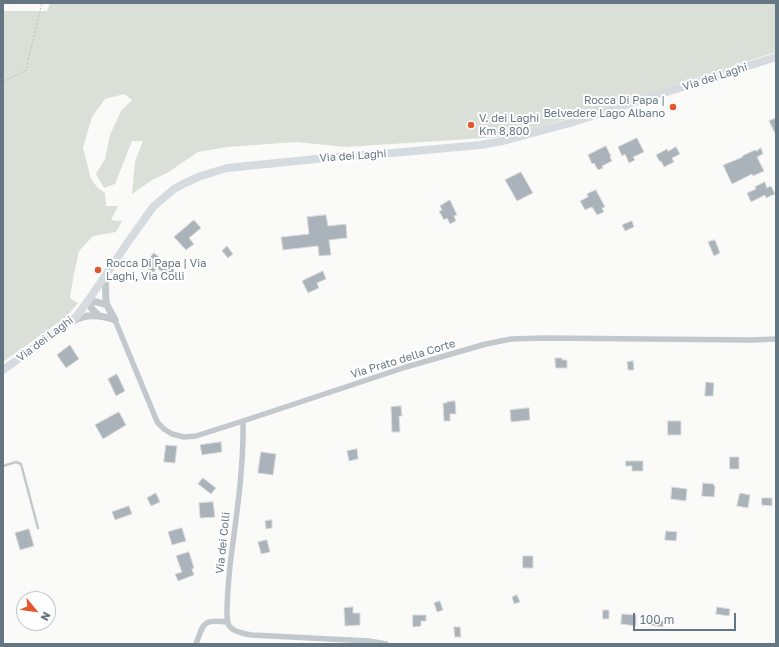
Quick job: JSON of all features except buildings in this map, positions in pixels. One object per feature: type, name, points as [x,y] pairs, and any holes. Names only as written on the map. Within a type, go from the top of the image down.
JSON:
[{"type":"main road","name":"Via dei Laghi","points":[[3,370],[76,317],[156,204],[178,187],[206,174],[227,168],[301,160],[480,145],[497,142],[564,125],[776,58]]},
{"type":"street","points":[[105,276],[105,295],[107,305],[116,320]]},
{"type":"street","points":[[88,301],[107,305]]},
{"type":"street","points":[[88,301],[92,309],[98,315]]},
{"type":"street","points":[[67,324],[83,317],[98,315],[116,320]]},
{"type":"street","name":"Via Prato della Corte","points":[[116,320],[158,423],[169,433],[184,437],[191,437],[243,421],[406,367],[486,344],[503,341],[544,338],[776,339]]},
{"type":"street","name":"Via dei Colli","points":[[228,622],[229,581],[244,445],[243,421]]},
{"type":"street","points":[[196,644],[201,630],[207,622],[214,620],[228,622],[230,627],[238,632],[252,635],[369,641],[386,644]]},
{"type":"lane","points":[[3,466],[16,462],[21,464],[38,528]]},
{"type":"path","points":[[3,82],[26,70],[42,3]]},
{"type":"shaded area","points":[[50,3],[776,3],[776,52],[618,104],[501,137],[345,147],[297,142],[227,147],[198,152],[132,194],[135,161],[143,141],[132,141],[115,184],[104,188],[96,174],[105,159],[110,135],[121,111],[132,100],[124,94],[105,99],[92,117],[83,148],[91,179],[97,187],[105,193],[106,206],[118,206],[111,220],[122,221],[116,232],[93,236],[79,251],[70,298],[78,303],[66,317],[3,362],[3,11],[47,11]]},
{"type":"place","name":"Rocca Di Papa | Belvedere Lago Albano","points":[[673,107]]},
{"type":"place","name":"V. dei Laghi Km 8,800","points":[[471,125]]},
{"type":"place","name":"Rocca Di Papa | Via Laghi, Via Colli","points":[[98,270]]}]
